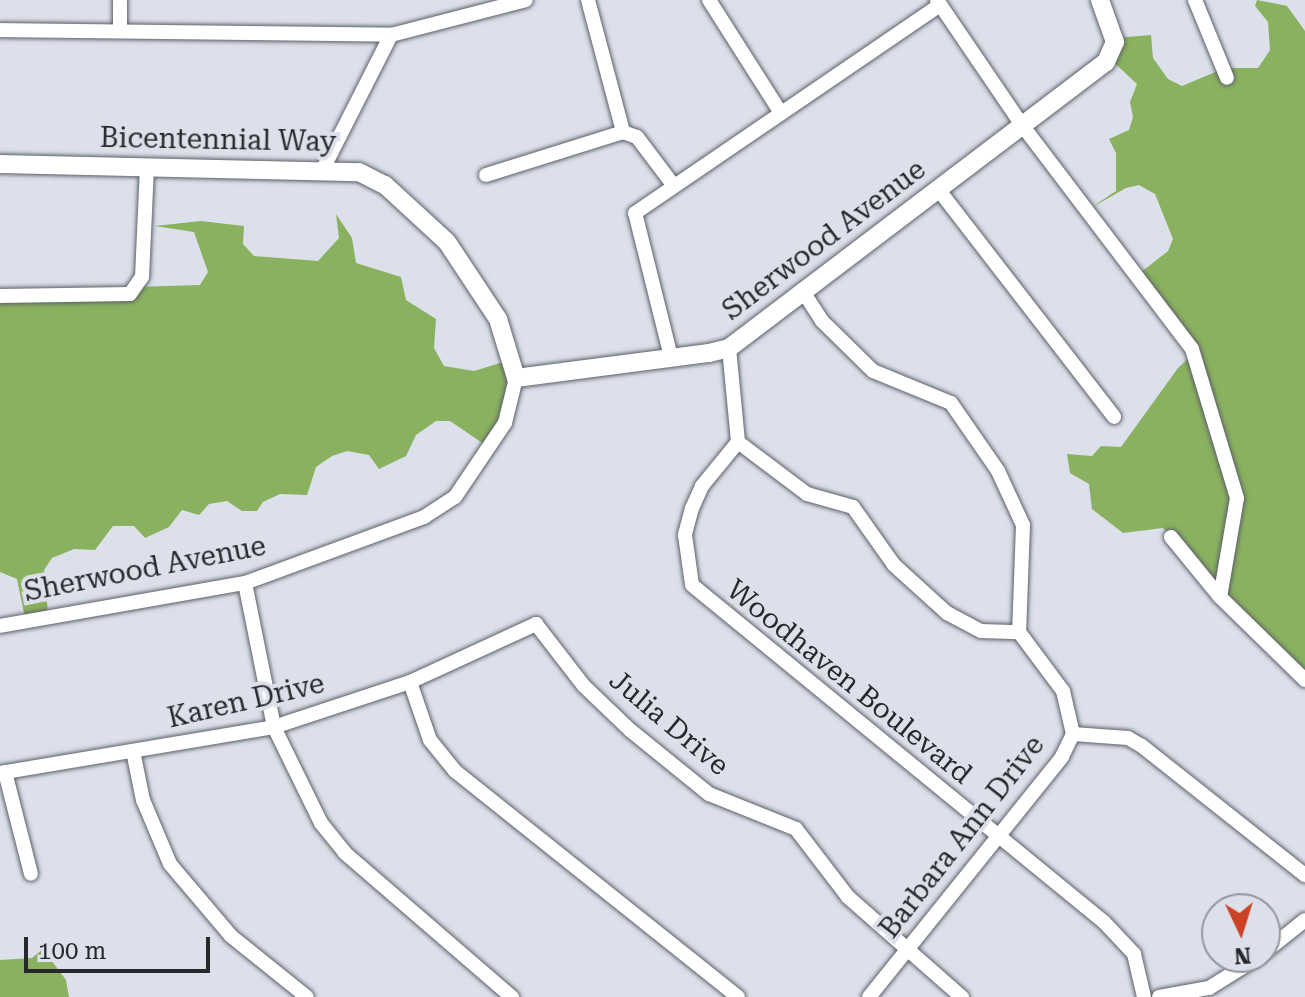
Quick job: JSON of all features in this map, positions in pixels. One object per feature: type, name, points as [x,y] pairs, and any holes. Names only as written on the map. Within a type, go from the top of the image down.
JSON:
[{"type":"street","points":[[120,0],[120,31]]},
{"type":"street","points":[[0,30],[391,35],[526,0]]},
{"type":"street","points":[[588,0],[623,132]]},
{"type":"street","points":[[709,0],[781,113]]},
{"type":"street","name":"Sherwood Avenue","points":[[0,626],[245,583],[442,508],[455,497],[505,423],[516,378],[729,348],[1022,125],[1113,51],[1111,27],[1100,0]]},
{"type":"street","points":[[1195,0],[1227,78]]},
{"type":"street","points":[[671,357],[634,221],[639,208],[939,2],[1022,125],[1155,295],[1202,371],[1237,498],[1220,597]]},
{"type":"street","points":[[323,169],[391,35]]},
{"type":"street","points":[[486,175],[623,132],[637,137],[674,186]]},
{"type":"street","name":"Bicentennial Way","points":[[0,164],[359,172],[385,185],[447,242],[498,319],[516,378]]},
{"type":"street","points":[[0,296],[130,294],[142,277],[147,166]]},
{"type":"street","points":[[938,189],[1114,417]]},
{"type":"street","points":[[729,348],[738,442],[807,494],[853,507],[894,565],[947,613],[981,631],[1019,632],[1023,525],[998,471],[951,403],[873,371],[822,321],[802,290]]},
{"type":"street","name":"Woodhaven Boulevard","points":[[738,442],[702,486],[692,508],[685,535],[692,585],[1125,941],[1141,973],[1144,997]]},
{"type":"street","points":[[1171,537],[1220,597],[1305,680]]},
{"type":"street","points":[[245,583],[274,727],[321,823],[345,853],[512,997]]},
{"type":"street","name":"Karen Drive","points":[[2,772],[274,727],[410,682],[536,624]]},
{"type":"street","name":"Julia Drive","points":[[536,624],[584,686],[630,730],[709,794],[796,829],[837,885],[962,997]]},
{"type":"street","name":"Barbara Ann Drive","points":[[869,997],[1062,757],[1073,734],[1063,691],[1019,632]]},
{"type":"street","points":[[410,682],[430,740],[455,771],[738,997]]},
{"type":"street","points":[[1073,734],[1119,736],[1142,746],[1305,875]]},
{"type":"street","points":[[133,751],[143,800],[170,864],[231,936],[307,997]]},
{"type":"street","points":[[2,772],[31,874]]},
{"type":"street","points":[[1281,939],[1305,920]]},
{"type":"street","points":[[1159,997],[1209,988],[1233,973]]},
{"type":"green space","points":[[1257,0],[1287,6],[1305,31],[1305,682],[1163,528],[1123,533],[1092,509],[1089,484],[1070,473],[1067,454],[1092,456],[1101,446],[1121,447],[1178,368],[1195,352],[1140,273],[1168,251],[1173,239],[1155,194],[1139,185],[1126,188],[1089,209],[1116,191],[1116,153],[1109,139],[1129,130],[1133,117],[1130,102],[1137,84],[1107,56],[1115,38],[1151,35],[1153,58],[1168,79],[1182,86],[1225,68],[1258,68],[1270,50],[1268,22],[1255,6]]},
{"type":"green space","points":[[336,214],[352,238],[356,263],[401,277],[406,300],[436,319],[434,348],[444,366],[474,371],[510,360],[513,376],[499,425],[484,444],[450,421],[436,421],[416,435],[406,456],[379,469],[369,455],[347,451],[332,456],[316,467],[307,495],[280,494],[263,502],[257,511],[242,511],[227,501],[209,504],[199,515],[182,510],[169,527],[145,538],[134,526],[113,526],[95,550],[74,549],[52,558],[44,570],[48,613],[25,618],[17,579],[0,572],[0,291],[200,285],[208,272],[194,232],[155,226],[201,221],[244,226],[243,244],[254,256],[318,261],[339,238]]},
{"type":"green space","points":[[43,949],[66,980],[69,997],[0,997],[0,960],[32,958]]}]
